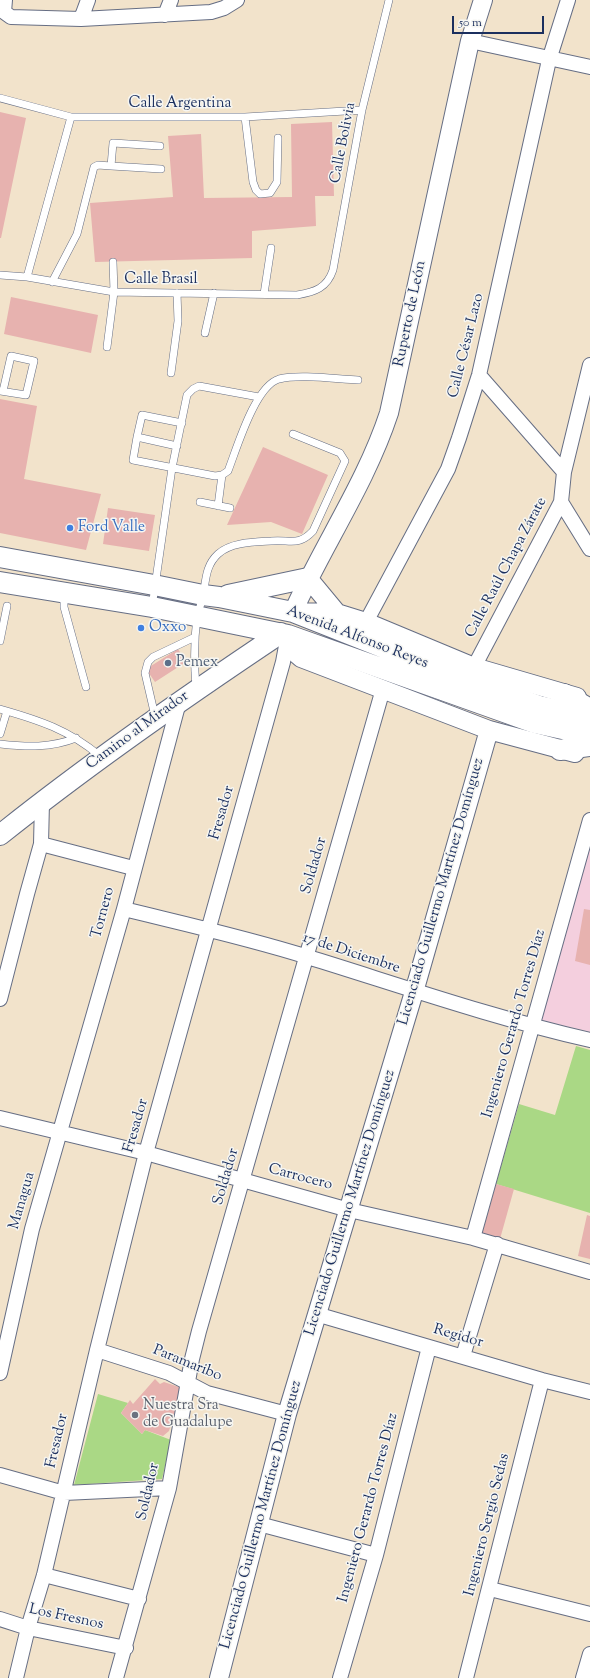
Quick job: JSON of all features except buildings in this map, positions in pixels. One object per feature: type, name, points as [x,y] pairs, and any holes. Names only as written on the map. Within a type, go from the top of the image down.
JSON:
[{"type":"main road","name":"Avenida Alfonso Reyes","points":[[0,557],[293,612],[450,674],[539,706],[590,717]]},
{"type":"main road","points":[[211,596],[308,578]]},
{"type":"main road","name":"Avenida Alfonso Reyes","points":[[0,582],[152,607],[284,634],[535,723],[590,735]]},
{"type":"main road","points":[[284,634],[293,612]]},
{"type":"main road","name":"Camino al Mirador","points":[[0,835],[102,757],[197,689],[284,634]]},
{"type":"main road","points":[[564,694],[590,709]]},
{"type":"main road","points":[[560,750],[590,746]]},
{"type":"street","points":[[81,19],[88,0]]},
{"type":"street","points":[[165,15],[171,0]]},
{"type":"street","points":[[4,6],[11,17],[81,19],[211,12],[224,8],[236,0]]},
{"type":"street","name":"Ruperto de León","points":[[293,612],[308,578],[379,442],[389,413],[470,41],[483,0]]},
{"type":"street","name":"Calle César Lazo","points":[[366,622],[448,469],[479,375],[549,60],[568,0]]},
{"type":"street","points":[[470,41],[590,68]]},
{"type":"street","name":"Calle Raúl Chapa Zárate","points":[[474,667],[561,502],[564,472],[590,365]]},
{"type":"street","points":[[479,375],[564,472]]},
{"type":"street","points":[[561,502],[590,549]]},
{"type":"street","points":[[308,578],[337,614]]},
{"type":"street","points":[[293,612],[337,614],[366,622],[474,667],[564,694],[590,700]]},
{"type":"street","points":[[284,634],[294,652],[301,658],[489,730],[560,750],[590,756]]},
{"type":"street","name":"Fresador","points":[[16,1678],[28,1628],[44,1575],[97,1350],[146,1153],[283,662],[284,634]]},
{"type":"street","name":"Soldador","points":[[116,1678],[126,1648],[169,1488],[199,1331],[244,1181],[383,689]]},
{"type":"street","name":"Tornero","points":[[59,1132],[124,909],[133,868],[179,702]]},
{"type":"street","name":"Licenciado Guillermo Martínez Domínguez","points":[[219,1678],[288,1414],[316,1314],[349,1210],[414,992],[489,730]]},
{"type":"street","points":[[0,999],[26,894],[41,844],[42,802]]},
{"type":"street","name":"Ingeniero Gerardo Torres Díaz","points":[[473,1238],[590,820]]},
{"type":"street","points":[[41,844],[133,868]]},
{"type":"street","name":"17 de Diciembre","points":[[124,909],[307,957],[414,992],[532,1026],[590,1040]]},
{"type":"street","name":"Carrocero","points":[[0,1118],[146,1153],[349,1210],[497,1244],[590,1272]]},
{"type":"street","name":"Managua","points":[[0,1373],[5,1330],[59,1132]]},
{"type":"street","points":[[464,1356],[497,1244]]},
{"type":"street","name":"Regidor","points":[[316,1314],[542,1380],[590,1392]]},
{"type":"street","name":"Ingeniero Gerardo Torres Díaz","points":[[340,1678],[376,1555],[429,1347]]},
{"type":"street","name":"Paramaribo","points":[[97,1350],[169,1373],[207,1393],[288,1414]]},
{"type":"street","name":"Ingeniero Sergio Sedas","points":[[466,1678],[490,1589],[542,1380]]},
{"type":"street","points":[[0,1475],[64,1493],[169,1488]]},
{"type":"street","points":[[259,1524],[376,1555]]},
{"type":"street","points":[[44,1575],[139,1599]]},
{"type":"street","points":[[490,1589],[590,1614]]},
{"type":"street","name":"Los Fresnos","points":[[0,1619],[28,1628],[126,1648]]},
{"type":"street","points":[[583,1678],[590,1654]]},
{"type":"lane","name":"Calle Bolivia","points":[[322,288],[330,279],[333,270],[362,110],[389,0]]},
{"type":"lane","name":"Calle Argentina","points":[[0,98],[71,117],[245,117],[362,110]]},
{"type":"lane","points":[[27,278],[71,117]]},
{"type":"lane","points":[[245,117],[253,182],[256,190],[260,194],[270,193],[277,182],[278,138]]},
{"type":"lane","points":[[111,166],[113,144],[160,146]]},
{"type":"lane","points":[[52,282],[80,227],[94,168],[98,164],[161,169]]},
{"type":"lane","points":[[264,294],[271,248]]},
{"type":"lane","points":[[107,347],[114,292],[113,262]]},
{"type":"lane","name":"Calle Brasil","points":[[0,275],[114,292],[297,295],[311,293],[322,288]]},
{"type":"lane","points":[[171,373],[178,321],[177,293]]},
{"type":"lane","points":[[205,333],[214,293]]},
{"type":"lane","points":[[11,356],[34,361],[26,395],[2,391],[11,356]]},
{"type":"lane","points":[[182,423],[142,415],[132,460],[215,476],[222,475],[228,471],[259,397],[267,385],[278,380],[295,378],[358,380]]},
{"type":"lane","points":[[152,607],[172,468],[187,395],[193,389],[200,386],[259,397]]},
{"type":"lane","points":[[197,689],[195,671],[195,637],[197,616],[211,596],[204,578],[219,554],[230,547],[250,543],[277,540],[296,542],[306,538],[313,531],[345,461],[340,454],[293,434]]},
{"type":"lane","points":[[137,437],[177,446]]},
{"type":"lane","points":[[218,506],[222,475]]},
{"type":"lane","points":[[200,502],[230,508]]},
{"type":"lane","points":[[313,531],[329,540]]},
{"type":"lane","points":[[64,593],[64,607],[86,687]]},
{"type":"lane","points":[[0,641],[7,606]]},
{"type":"lane","points":[[156,719],[145,673],[148,662],[153,657],[195,637]]},
{"type":"lane","points":[[0,734],[4,710],[62,729],[102,757]]},
{"type":"lane","points":[[0,744],[28,747],[44,746],[61,744],[76,738]]},
{"type":"shaded area","points":[[590,825],[590,1032],[541,1020]]},
{"type":"green space","points":[[576,1046],[590,1050],[590,1213],[496,1184],[519,1104],[555,1115]]},
{"type":"green space","points":[[98,1394],[128,1403],[121,1413],[142,1434],[145,1430],[171,1440],[162,1479],[74,1485]]},
{"type":"place","name":"Ford Valle","points":[[70,528]]},
{"type":"place","name":"Oxxo","points":[[141,628]]},
{"type":"place","name":"Pemex","points":[[168,663]]},
{"type":"place","name":"Nuestra Sra de Guadalupe","points":[[135,1415]]}]
